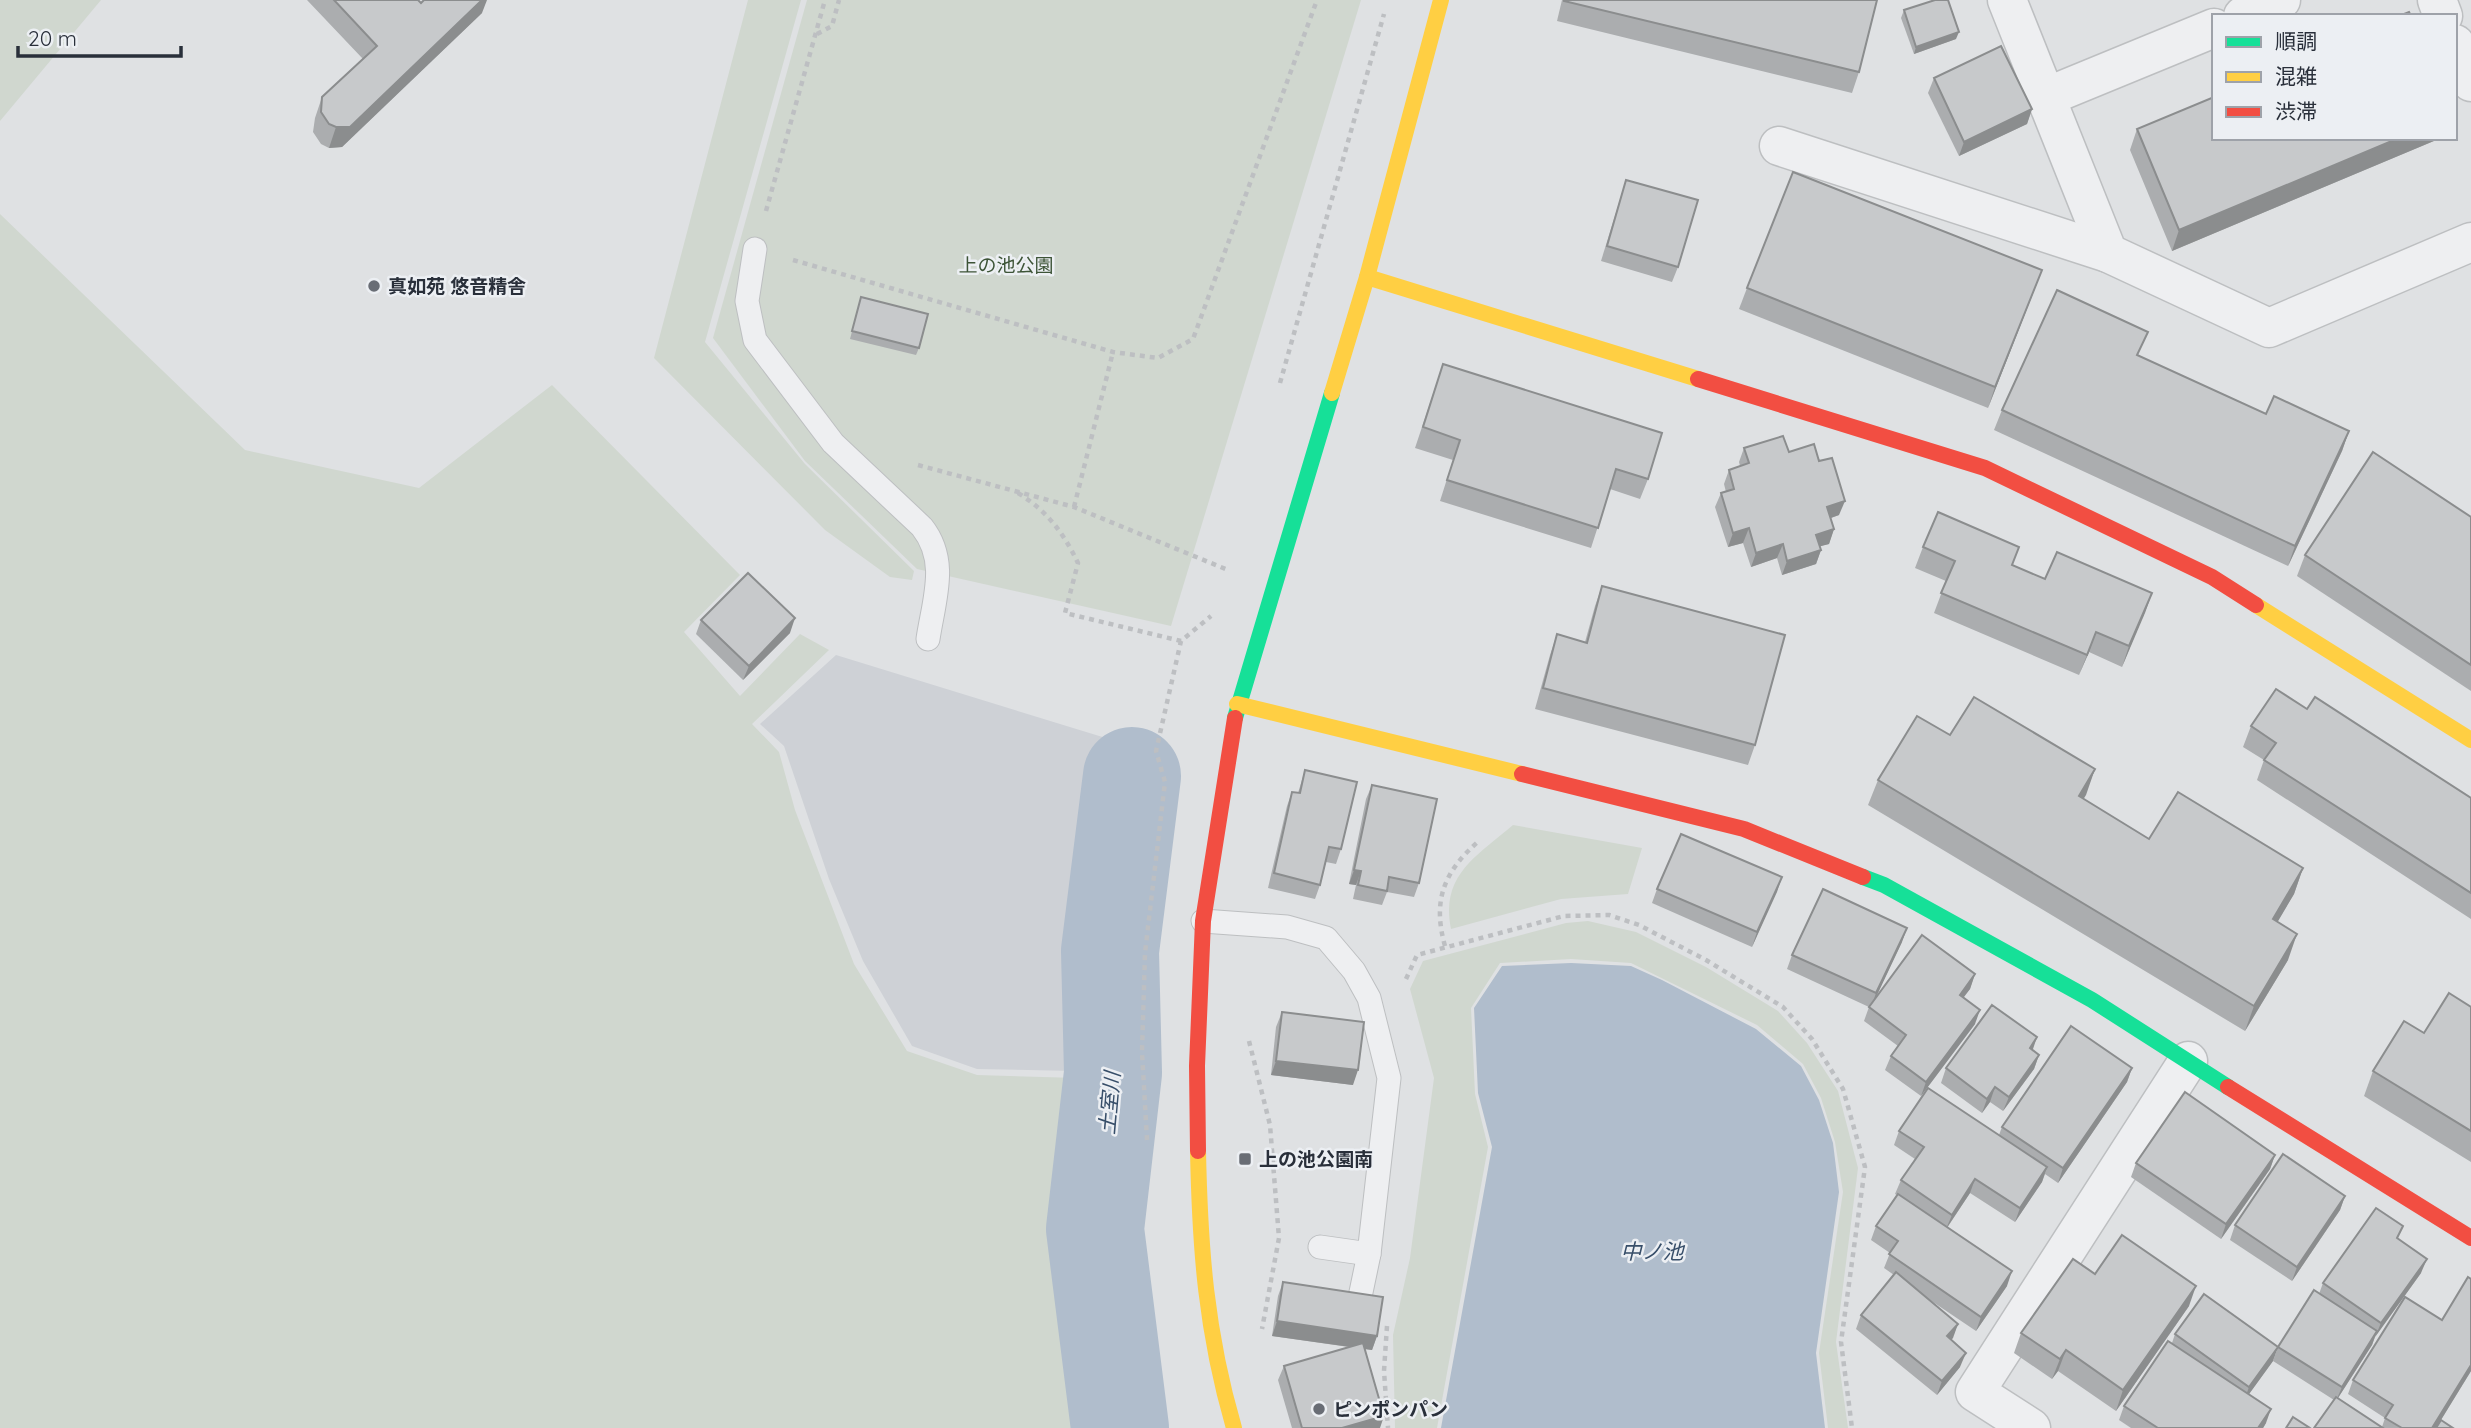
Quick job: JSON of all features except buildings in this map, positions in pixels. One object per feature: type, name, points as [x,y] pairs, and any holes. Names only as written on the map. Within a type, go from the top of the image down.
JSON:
[{"type":"street","points":[[1234,1428],[1216,1365],[1200,1248],[1197,1066],[1203,920],[1225,795],[1237,704],[1367,277],[1441,0]]},
{"type":"street","points":[[2007,0],[2108,253]]},
{"type":"street","points":[[2249,14],[2281,0]]},
{"type":"street","points":[[2046,97],[2212,29]]},
{"type":"street","points":[[2457,49],[2471,82]]},
{"type":"street","points":[[1779,146],[2108,253],[2269,328],[2471,242]]},
{"type":"street","points":[[1367,277],[1985,468],[2212,577],[2471,740]]},
{"type":"street","points":[[1237,704],[1744,830],[1884,886],[2092,1000],[2471,1238]]},
{"type":"street","points":[[2031,1428],[1975,1392],[2188,1061]]},
{"type":"lane","points":[[755,249],[747,301],[755,340],[833,443],[934,542],[939,562],[928,639]]},
{"type":"lane","points":[[1203,920],[1287,927],[1326,938],[1354,971],[1369,998],[1389,1078],[1369,1254],[1360,1297]]},
{"type":"lane","points":[[1320,1247],[1369,1254]]},
{"type":"path","points":[[825,0],[755,249],[1113,352],[1158,358],[1193,339],[1317,0]]},
{"type":"path","points":[[816,34],[832,26],[839,0]]},
{"type":"path","points":[[1280,384],[1388,0]]},
{"type":"path","points":[[1074,507],[1113,352]]},
{"type":"path","points":[[910,463],[1074,507],[1228,570]]},
{"type":"path","points":[[1013,490],[1040,506],[1064,533],[1078,563],[1065,613],[1181,641]]},
{"type":"path","points":[[1224,583],[1232,557]]},
{"type":"path","points":[[1156,751],[1181,641],[1209,621],[1214,608]]},
{"type":"path","points":[[1165,782],[1225,795]]},
{"type":"path","points":[[1445,946],[1438,923],[1448,874],[1458,859],[1480,840]]},
{"type":"path","points":[[1401,989],[1417,955],[1563,916],[1609,915],[1639,925],[1706,960],[1783,1007],[1812,1039],[1843,1089],[1865,1167],[1841,1342],[1852,1428]]},
{"type":"path","points":[[1248,1038],[1270,1125],[1279,1238],[1261,1339]]},
{"type":"path","points":[[1388,1428],[1384,1371],[1389,1321]]},
{"type":"shaded area","points":[[836,655],[1109,739],[1075,953],[1076,1071],[977,1069],[912,1046],[863,961],[829,879],[784,746],[760,724]]},
{"type":"green space","points":[[0,0],[101,0],[0,121]]},
{"type":"green space","points":[[748,0],[801,0],[705,342],[805,464],[914,571],[912,580],[890,577],[825,530],[654,358]]},
{"type":"green space","name":"上の池公園","points":[[807,0],[1361,0],[1171,626],[917,569],[805,461],[713,338]]},
{"type":"green space","points":[[0,214],[245,450],[419,488],[552,385],[740,575],[684,632],[740,696],[800,634],[829,650],[752,724],[779,752],[795,810],[854,964],[907,1051],[977,1075],[1078,1078],[1062,1233],[1092,1428],[0,1428]]},
{"type":"green space","points":[[1513,825],[1642,848],[1628,894],[1561,899],[1451,929],[1449,910],[1456,881],[1475,857]]},
{"type":"green space","points":[[1588,921],[1636,932],[1706,967],[1778,1011],[1807,1043],[1838,1091],[1858,1168],[1836,1342],[1848,1428],[1828,1428],[1819,1353],[1843,1192],[1835,1142],[1821,1098],[1803,1064],[1757,1025],[1631,963],[1571,959],[1500,963],[1471,1008],[1475,1094],[1488,1147],[1437,1428],[1395,1428],[1393,1335],[1410,1258],[1434,1078],[1410,989],[1423,961],[1566,923]]},
{"type":"green space","points":[[1125,1165],[1133,1278],[1162,1428],[1135,1428],[1124,1365],[1116,1301],[1113,1205],[1115,1173]]},
{"type":"water","name":"中ノ池","points":[[1571,963],[1631,966],[1756,1029],[1801,1066],[1819,1100],[1833,1143],[1839,1192],[1816,1353],[1825,1428],[1441,1428],[1492,1147],[1478,1093],[1474,1008],[1502,966]]},
{"type":"waterway","name":"土室川","points":[[1120,1428],[1095,1229],[1113,1073],[1110,951],[1132,776]]},
{"type":"traffic: fast","points":[[1235,718],[1332,393]]},
{"type":"traffic: fast","points":[[1863,877],[1884,885],[2092,1000],[2228,1087]]},
{"type":"traffic: slow","points":[[1332,393],[1367,277],[1441,0]]},
{"type":"traffic: slow","points":[[1367,277],[1698,379]]},
{"type":"traffic: slow","points":[[2256,605],[2471,740]]},
{"type":"traffic: slow","points":[[1237,704],[1522,774]]},
{"type":"traffic: slow","points":[[1198,1151],[1206,1291],[1224,1393],[1234,1428]]},
{"type":"traffic: jam","points":[[1698,379],[1985,468],[2212,577],[2256,605]]},
{"type":"traffic: jam","points":[[1198,1151],[1197,1066],[1203,921],[1235,718]]},
{"type":"traffic: jam","points":[[1522,774],[1744,829],[1863,877]]},
{"type":"traffic: jam","points":[[2228,1087],[2471,1238]]},
{"type":"place","name":"真如苑 悠音精舎","points":[[374,286]]},
{"type":"place","name":"上の池公園南","points":[[1245,1159]]},
{"type":"place","name":"ピンポンパン","points":[[1319,1409]]}]
